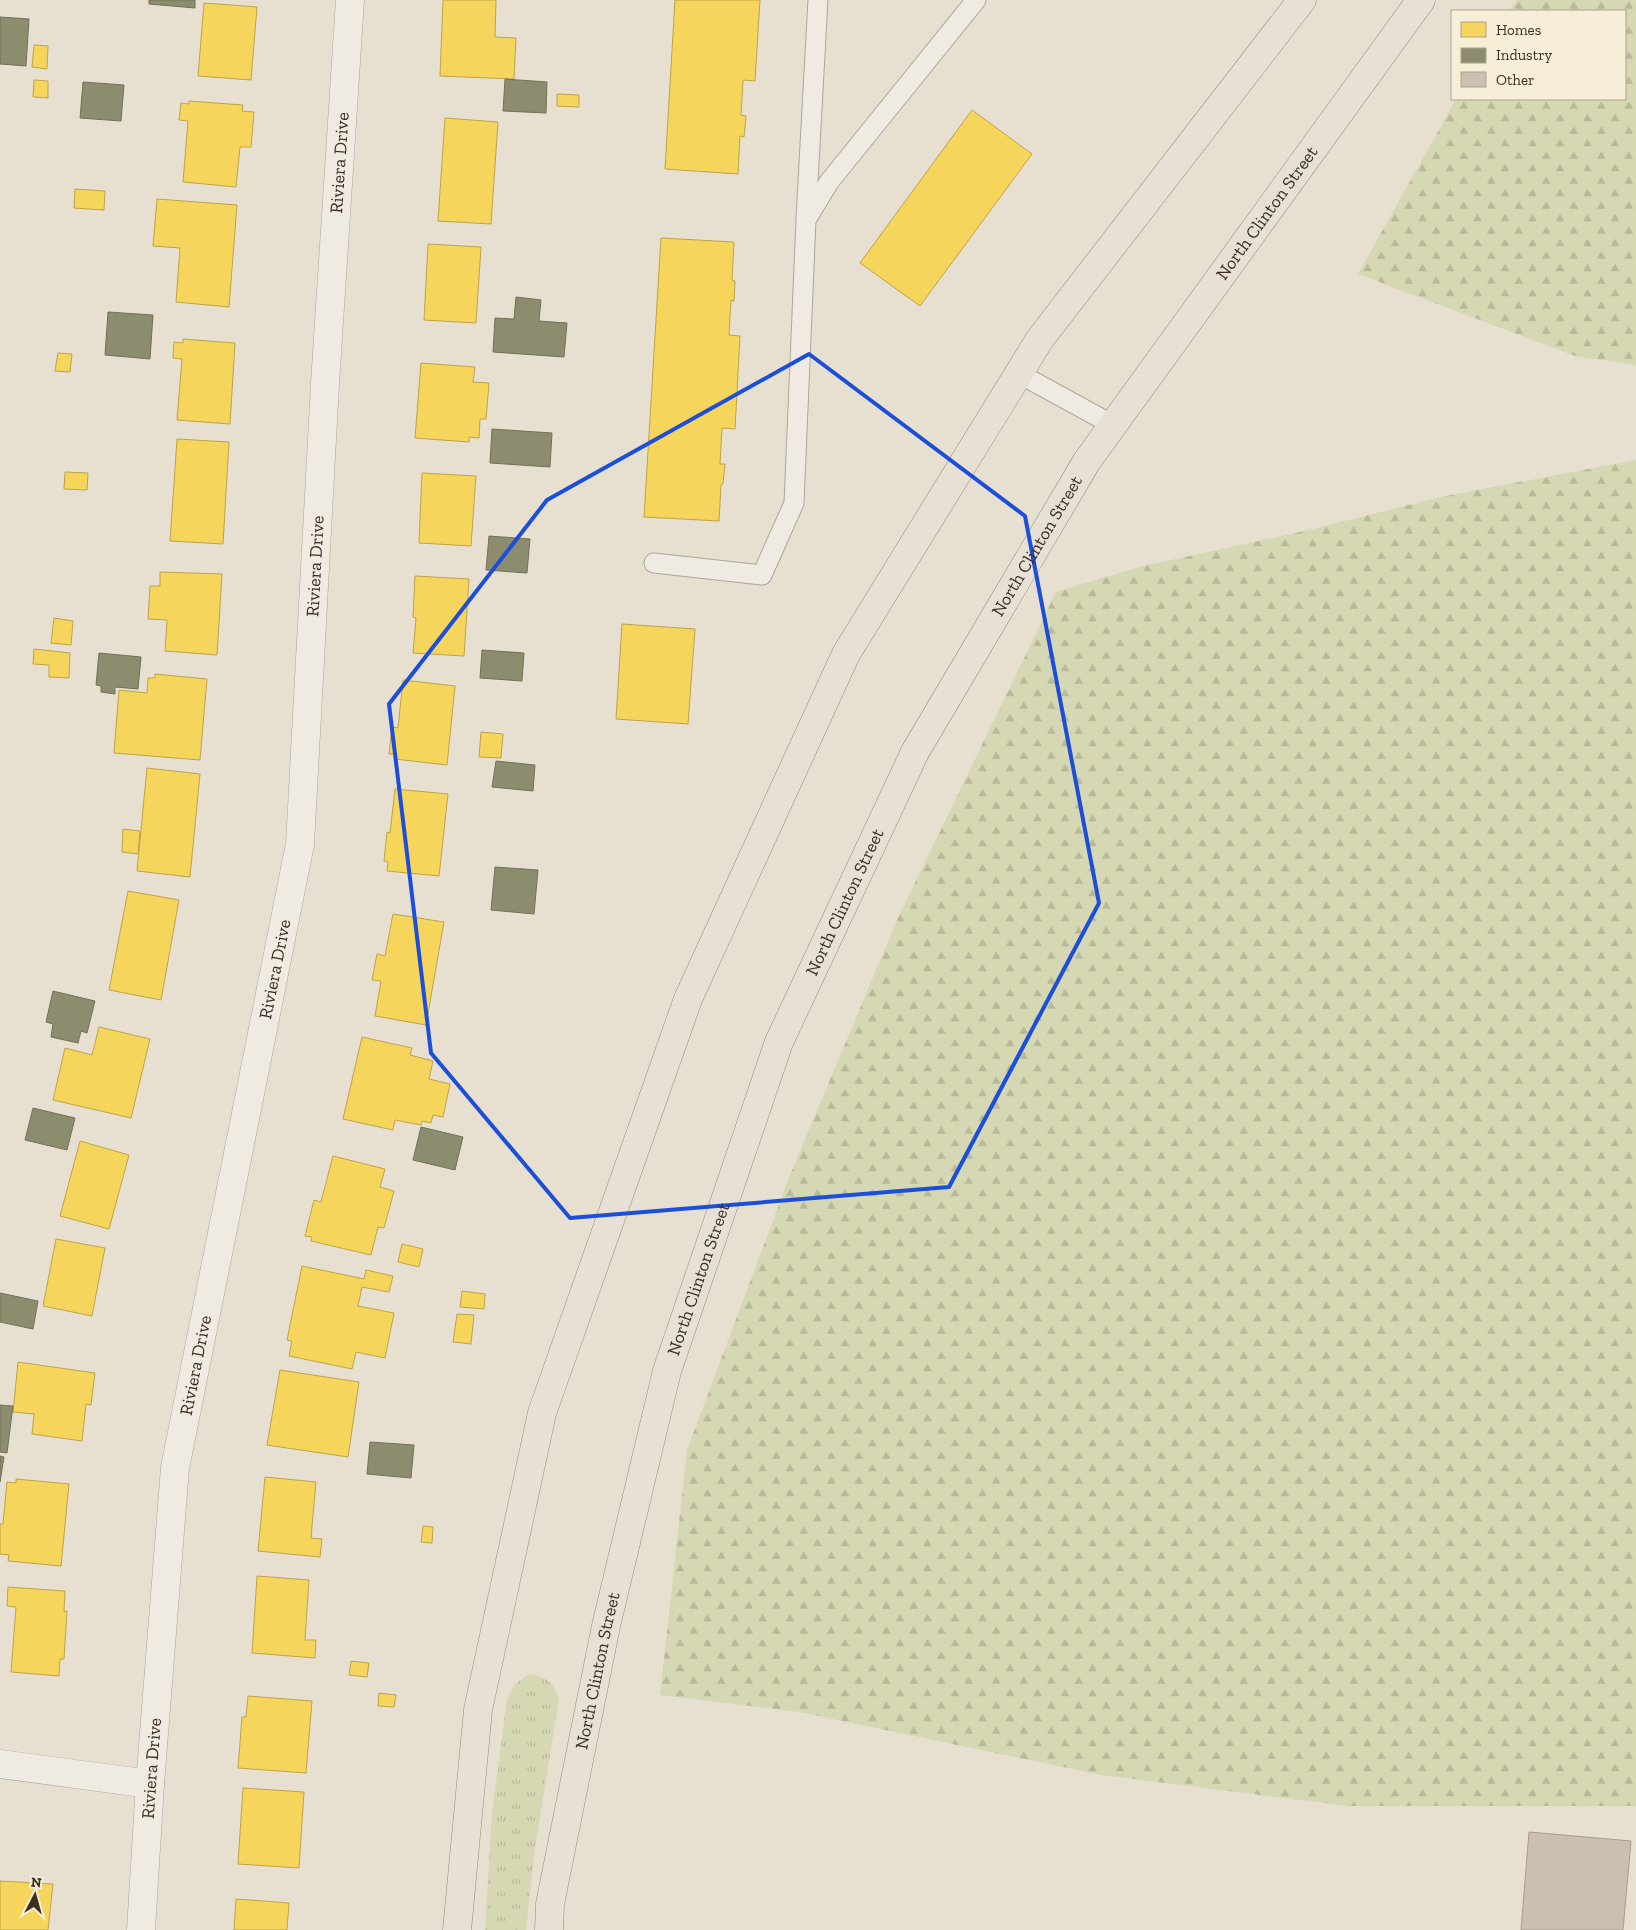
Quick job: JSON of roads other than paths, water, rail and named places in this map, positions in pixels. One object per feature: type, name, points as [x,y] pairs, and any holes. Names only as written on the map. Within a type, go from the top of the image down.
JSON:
[{"type":"main road","points":[[458,1930],[478,1710],[542,1414],[688,998],[846,654],[1018,373],[1040,338],[1302,0]]},
{"type":"main road","name":"North Clinton Street","points":[[549,1930],[550,1904],[606,1626],[667,1371],[779,1042],[915,752],[1087,461],[1421,0]]},
{"type":"street","name":"Riviera Drive","points":[[141,1930],[150,1784],[175,1468],[300,844],[325,384],[350,0]]},
{"type":"street","points":[[0,1764],[150,1784]]},
{"type":"lane","points":[[654,563],[762,576],[794,503],[806,220],[818,0]]},
{"type":"lane","points":[[806,220],[829,182],[976,0]]},
{"type":"lane","points":[[1018,373],[1114,425]]}]
